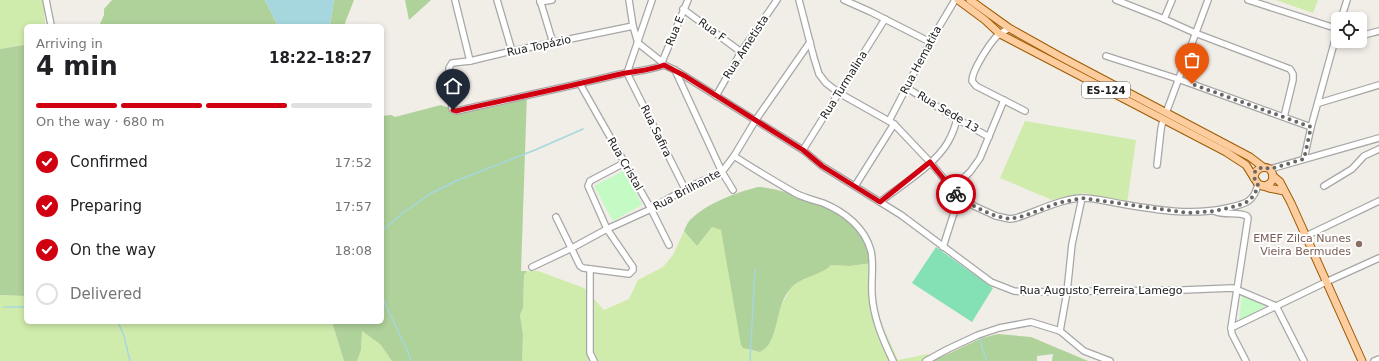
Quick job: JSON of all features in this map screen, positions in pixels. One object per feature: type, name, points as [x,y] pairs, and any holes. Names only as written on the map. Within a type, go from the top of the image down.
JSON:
[{"type":"main road","name":"ES-124","points":[[956,0],[985,20],[1000,34],[1250,157],[1269,171],[1280,182],[1362,361]]},
{"type":"main road","name":"ES-124","points":[[970,0],[1009,28],[1243,162],[1258,182]]},
{"type":"main road","points":[[1256,170],[1269,171],[1270,184],[1266,186],[1258,182],[1256,170]]},
{"type":"main road","points":[[1258,182],[1284,191]]},
{"type":"street","points":[[46,0],[51,24]]},
{"type":"street","points":[[455,0],[470,61]]},
{"type":"street","points":[[497,0],[512,51]]},
{"type":"street","points":[[552,0],[540,1],[553,43]]},
{"type":"street","points":[[629,0],[633,26],[638,43]]},
{"type":"street","points":[[627,73],[652,0]]},
{"type":"street","name":"Rua E","points":[[663,63],[683,9],[688,0]]},
{"type":"street","name":"Rua Ametista","points":[[716,96],[741,52],[777,0]]},
{"type":"street","points":[[799,0],[810,42],[822,78],[839,93],[891,122],[930,162],[959,197],[996,216],[1010,219],[1024,216],[1058,203],[1082,198],[1188,213],[1214,211],[1237,206],[1249,201],[1255,194],[1258,182]]},
{"type":"street","points":[[844,0],[930,42]]},
{"type":"street","name":"Rua Hematita","points":[[855,186],[891,122],[930,42],[956,0]]},
{"type":"street","points":[[1116,0],[1164,19],[1194,33],[1290,69],[1293,74],[1293,80],[1284,117]]},
{"type":"street","points":[[1164,19],[1172,0]]},
{"type":"street","points":[[1157,165],[1161,129],[1165,116],[1194,33],[1208,0]]},
{"type":"street","points":[[1248,0],[1331,27]]},
{"type":"street","points":[[1343,12],[1347,0]]},
{"type":"street","name":"Rua F","points":[[683,9],[741,52]]},
{"type":"street","name":"Rua Turmalina","points":[[803,150],[885,19]]},
{"type":"street","name":"Rua Topázio","points":[[580,84],[456,111],[452,109],[449,68],[452,63],[470,61],[633,26]]},
{"type":"street","points":[[1009,28],[1000,34],[986,52],[972,81],[976,86],[1026,111]]},
{"type":"street","points":[[1367,34],[1379,31]]},
{"type":"street","name":"Rua Brilhante","points":[[532,267],[572,248],[607,228],[651,209],[685,189],[722,172],[734,156],[755,121],[810,42]]},
{"type":"street","name":"Rua Augusto Ferreira Lamego","points":[[638,43],[663,63],[803,150],[822,166],[901,215],[991,282],[1014,291],[1026,292],[1237,288],[1276,306]]},
{"type":"street","points":[[1304,159],[1311,127],[1333,48]]},
{"type":"street","points":[[1106,56],[1178,79],[1311,127]]},
{"type":"street","points":[[580,84],[627,73],[653,69],[663,63]]},
{"type":"street","points":[[675,70],[722,172],[733,190]]},
{"type":"street","name":"Rua Safira","points":[[627,73],[685,189]]},
{"type":"street","name":"Rua Cristal","points":[[580,84],[670,245]]},
{"type":"street","points":[[1318,103],[1379,85]]},
{"type":"street","name":"Rua Sede 13","points":[[907,88],[989,137]]},
{"type":"street","points":[[952,189],[976,166],[1004,100]]},
{"type":"street","points":[[880,202],[943,150],[948,142],[957,119]]},
{"type":"street","points":[[1269,171],[1304,159],[1379,138]]},
{"type":"street","points":[[1324,186],[1352,169],[1364,156],[1379,149]]},
{"type":"street","points":[[734,156],[796,193],[825,204],[846,216],[864,235],[871,253],[874,309],[885,345],[893,361]]},
{"type":"street","points":[[556,217],[580,266],[583,268],[629,274],[633,267],[607,228],[588,186],[590,181],[624,163]]},
{"type":"street","points":[[943,247],[959,197]]},
{"type":"street","points":[[1060,331],[1067,292],[1072,244],[1082,198]]},
{"type":"street","points":[[1306,236],[1379,201]]},
{"type":"street","points":[[1214,211],[1224,214],[1243,214],[1247,216],[1248,222],[1231,328],[1232,334],[1246,361]]},
{"type":"street","points":[[1231,328],[1379,258]]},
{"type":"street","points":[[590,269],[590,353],[594,361]]},
{"type":"street","points":[[1276,306],[1304,361]]},
{"type":"street","points":[[926,361],[963,341],[998,328],[1030,322],[1060,331],[1084,351],[1110,361]]},
{"type":"street","points":[[1374,361],[1379,358]]},
{"type":"green space","points":[[0,0],[44,0],[45,24],[24,24],[24,45],[0,49]]},
{"type":"green space","points":[[112,0],[265,0],[277,24],[100,24],[104,15],[104,9]]},
{"type":"green space","points":[[334,0],[354,0],[345,24],[330,24]]},
{"type":"green space","points":[[405,0],[431,0],[409,20]]},
{"type":"green space","points":[[1276,0],[1318,0],[1313,13]]},
{"type":"green space","points":[[24,45],[24,296],[0,295],[0,49]]},
{"type":"green space","points":[[527,93],[521,271],[527,271],[524,275],[523,308],[520,315],[523,335],[522,361],[392,361],[380,344],[362,331],[361,350],[357,361],[344,361],[333,324],[384,324],[384,116],[391,115],[395,117],[441,105],[455,109]]},
{"type":"green space","points":[[1025,121],[1136,140],[1127,203],[1084,193],[1052,200],[1000,178]]},
{"type":"green space","points":[[625,170],[642,205],[613,221],[594,186]]},
{"type":"green space","points":[[758,187],[797,195],[843,214],[854,221],[862,228],[865,235],[870,250],[872,263],[850,266],[831,265],[822,272],[795,284],[786,294],[769,344],[760,352],[743,348],[741,345],[721,230],[712,227],[697,246],[684,231],[690,220],[713,204],[740,192]]},
{"type":"green space","points":[[712,227],[721,230],[748,350],[760,352],[773,333],[780,308],[790,289],[799,281],[831,265],[850,266],[872,263],[873,304],[898,360],[928,354],[933,361],[522,361],[523,335],[520,315],[523,308],[524,275],[527,271],[538,271],[584,288],[604,310],[629,299],[638,280],[663,267],[673,255],[684,231],[697,246]]},
{"type":"green space","points":[[936,247],[993,288],[972,322],[912,283]]},
{"type":"green space","points":[[1242,294],[1265,306],[1239,322]]},
{"type":"green space","points":[[0,295],[24,296],[24,324],[333,324],[344,361],[0,361]]},
{"type":"green space","points":[[362,331],[380,344],[392,361],[357,361],[361,350]]},
{"type":"green space","points":[[998,334],[1031,337],[1088,361],[1052,361],[1053,354],[1037,356],[1037,361],[933,361],[982,338]]},
{"type":"water","points":[[265,0],[334,0],[330,24],[277,24]]},
{"type":"waterway","points":[[384,229],[404,212],[430,194],[456,181],[535,150],[583,129]]},
{"type":"waterway","points":[[750,361],[755,269]]},
{"type":"waterway","points":[[384,301],[411,361]]},
{"type":"waterway","points":[[4,307],[24,307]]},
{"type":"waterway","points":[[119,324],[124,336],[130,361]]},
{"type":"waterway","points":[[980,337],[987,361]]},
{"type":"way so far","points":[[956,194],[986,212],[1010,219],[1024,216],[1058,203],[1082,198],[1188,213],[1214,211],[1237,206],[1249,201],[1255,194],[1258,184],[1255,181],[1254,174],[1259,168],[1263,167],[1270,169],[1304,159],[1311,127],[1192,84]]},
{"type":"place","name":"EMEF Zilca Nunes Vieira Bermudes","points":[[1359,244]]},
{"type":"route","points":[[453,110],[456,111],[627,73],[653,69],[664,65],[685,76],[803,150],[822,166],[834,172],[880,202],[930,162],[956,194]]}]
